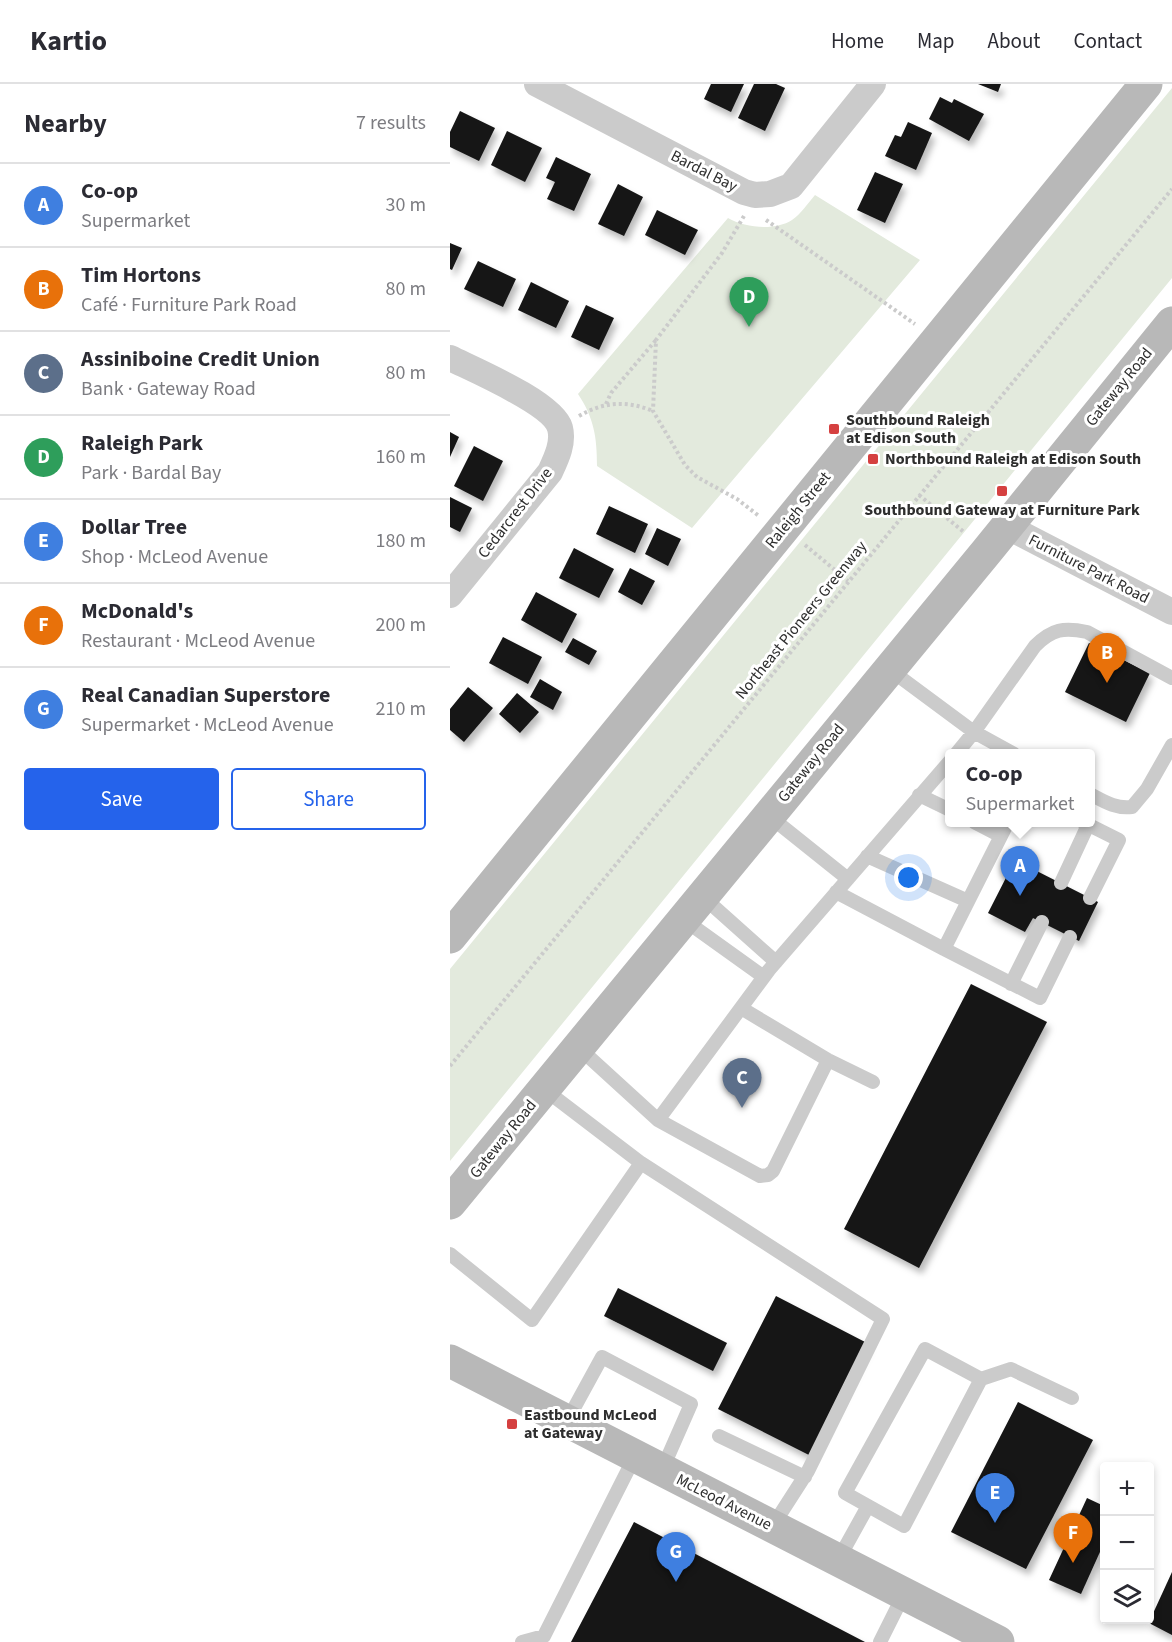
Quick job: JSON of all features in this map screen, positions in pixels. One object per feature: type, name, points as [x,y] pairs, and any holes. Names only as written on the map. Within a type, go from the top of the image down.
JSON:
[{"type":"street","name":"Bardal Bay","points":[[537,84],[734,186],[754,204],[790,186],[873,84]]},
{"type":"street","name":"Raleigh Street","points":[[450,937],[788,533],[938,340],[1146,84]]},
{"type":"street","name":"Gateway Road","points":[[450,1203],[1172,323]]},
{"type":"street","points":[[450,358],[532,400],[547,410],[560,427]]},
{"type":"street","name":"Cedarcrest Drive","points":[[450,595],[550,472],[560,451],[560,427]]},
{"type":"street","name":"Furniture Park Road","points":[[997,539],[1172,612]]},
{"type":"street","name":"McLeod Avenue","points":[[450,1361],[904,1594],[958,1628],[998,1642]]},
{"type":"lane","points":[[959,749],[1035,646],[1046,635],[1060,630],[1073,629],[1087,632],[1172,678]]},
{"type":"lane","points":[[889,669],[974,732],[1006,749]]},
{"type":"lane","points":[[1095,797],[1113,806],[1132,807],[1147,789],[1172,745]]},
{"type":"lane","points":[[658,1120],[776,962],[945,767]]},
{"type":"lane","points":[[920,795],[945,808]]},
{"type":"lane","points":[[768,815],[848,879]]},
{"type":"lane","points":[[984,827],[1001,836]]},
{"type":"lane","points":[[944,949],[1006,827]]},
{"type":"lane","points":[[1061,883],[1084,827]]},
{"type":"lane","points":[[1090,898],[1119,840],[1091,827]]},
{"type":"lane","points":[[867,856],[968,901]]},
{"type":"lane","points":[[836,892],[1040,998],[1070,937]]},
{"type":"lane","points":[[692,908],[776,962]]},
{"type":"lane","points":[[692,908],[764,977]]},
{"type":"lane","points":[[1011,984],[1042,922]]},
{"type":"lane","points":[[741,1008],[828,1060],[873,1082]]},
{"type":"lane","points":[[578,1047],[658,1120],[760,1176],[768,1175],[773,1171],[828,1060]]},
{"type":"lane","points":[[544,1089],[641,1163],[883,1319],[804,1477],[772,1527]]},
{"type":"lane","points":[[450,1254],[532,1320],[641,1163]]},
{"type":"lane","points":[[981,1379],[925,1349],[845,1493],[904,1526],[981,1379],[1011,1369],[1072,1398]]},
{"type":"lane","points":[[522,1642],[544,1636],[649,1463],[691,1404],[602,1358],[567,1421]]},
{"type":"lane","points":[[719,1436],[804,1477]]},
{"type":"lane","points":[[838,1560],[868,1506]]},
{"type":"lane","points":[[880,1642],[904,1594]]},
{"type":"path","name":"Northeast Pioneers Greenway","points":[[450,1066],[1172,189]]},
{"type":"path","points":[[606,404],[611,393],[656,340],[727,245],[754,204],[763,218],[938,340]]},
{"type":"path","points":[[656,340],[653,411],[685,465],[697,477],[737,499],[754,513],[788,533],[849,581]]},
{"type":"path","points":[[560,427],[597,406],[606,404],[632,406],[653,411]]},
{"type":"path","points":[[920,495],[997,539]]},
{"type":"shaded area","points":[[1172,88],[1172,278],[450,1161],[450,969]]},
{"type":"shaded area","points":[[815,195],[920,260],[692,528],[597,466],[594,428],[588,411],[578,394],[728,218],[751,226],[777,226],[795,218]]},
{"type":"building","points":[[711,84],[744,84],[731,112],[704,99]]},
{"type":"building","points":[[754,84],[776,84],[785,88],[765,131],[738,118]]},
{"type":"building","points":[[978,84],[1001,84],[998,92]]},
{"type":"building","points":[[940,97],[952,103],[954,99],[984,114],[969,141],[929,119]]},
{"type":"building","points":[[460,111],[495,128],[479,161],[450,147],[450,132]]},
{"type":"building","points":[[908,122],[932,133],[916,170],[885,156],[895,135],[901,137]]},
{"type":"building","points":[[507,131],[542,148],[525,182],[491,165]]},
{"type":"building","points":[[556,157],[591,174],[574,211],[547,199],[555,182],[546,178]]},
{"type":"building","points":[[875,172],[903,184],[885,223],[857,210]]},
{"type":"building","points":[[618,184],[643,197],[624,236],[598,224]]},
{"type":"building","points":[[657,210],[698,230],[685,255],[645,235]]},
{"type":"building","points":[[450,243],[462,248],[452,270],[450,269]]},
{"type":"building","points":[[478,261],[516,279],[503,307],[464,289]]},
{"type":"building","points":[[531,282],[569,301],[556,328],[518,310]]},
{"type":"building","points":[[586,305],[614,318],[599,350],[571,337]]},
{"type":"building","points":[[450,432],[459,437],[450,457]]},
{"type":"building","points":[[474,446],[503,461],[483,501],[454,486]]},
{"type":"building","points":[[450,497],[472,508],[460,532],[450,527]]},
{"type":"building","points":[[609,506],[648,524],[635,553],[596,534]]},
{"type":"building","points":[[657,528],[681,539],[668,566],[645,554]]},
{"type":"building","points":[[574,548],[614,569],[599,598],[559,578]]},
{"type":"building","points":[[630,568],[655,581],[642,605],[618,592]]},
{"type":"building","points":[[536,592],[577,614],[562,643],[521,620]]},
{"type":"building","points":[[503,637],[542,657],[528,684],[489,663]]},
{"type":"building","points":[[573,638],[597,651],[589,665],[565,652]]},
{"type":"building","points":[[1089,643],[1150,673],[1126,722],[1065,692]]},
{"type":"building","points":[[540,679],[562,692],[553,710],[530,697]]},
{"type":"building","points":[[468,687],[493,708],[464,742],[450,730],[450,709]]},
{"type":"building","points":[[517,693],[539,712],[520,733],[499,714]]},
{"type":"building","points":[[1015,860],[1098,902],[1079,941],[1033,918],[1025,932],[988,913]]},
{"type":"building","points":[[971,984],[1047,1022],[919,1268],[844,1229]]},
{"type":"building","points":[[618,1288],[727,1343],[713,1371],[604,1316]]},
{"type":"building","points":[[776,1296],[867,1343],[809,1455],[718,1409]]},
{"type":"building","points":[[1018,1402],[1093,1440],[1026,1569],[951,1532]]},
{"type":"building","points":[[1087,1498],[1100,1504],[1100,1552],[1081,1594],[1049,1580]]},
{"type":"building","points":[[634,1522],[865,1642],[571,1642]]},
{"type":"building","points":[[1172,1572],[1172,1635],[1151,1624],[1154,1624],[1154,1611]]},
{"type":"place","name":"Raleigh Park","points":[[749,327]]},
{"type":"place","name":"Southbound Raleigh at Edison South","points":[[834,429]]},
{"type":"place","name":"Northbound Raleigh at Edison South","points":[[873,459]]},
{"type":"place","name":"Southbound Gateway at Furniture Park","points":[[1002,491]]},
{"type":"place","name":"Tim Hortons","points":[[1107,683]]},
{"type":"place","name":"Co-op","points":[[1020,896]]},
{"type":"place","name":"Assiniboine Credit Union","points":[[742,1108]]},
{"type":"place","name":"Eastbound McLeod at Gateway","points":[[512,1424]]},
{"type":"place","name":"Dollar Tree","points":[[995,1523]]},
{"type":"place","name":"McDonald's","points":[[1073,1563]]},
{"type":"place","name":"Real Canadian Superstore","points":[[676,1582]]}]
